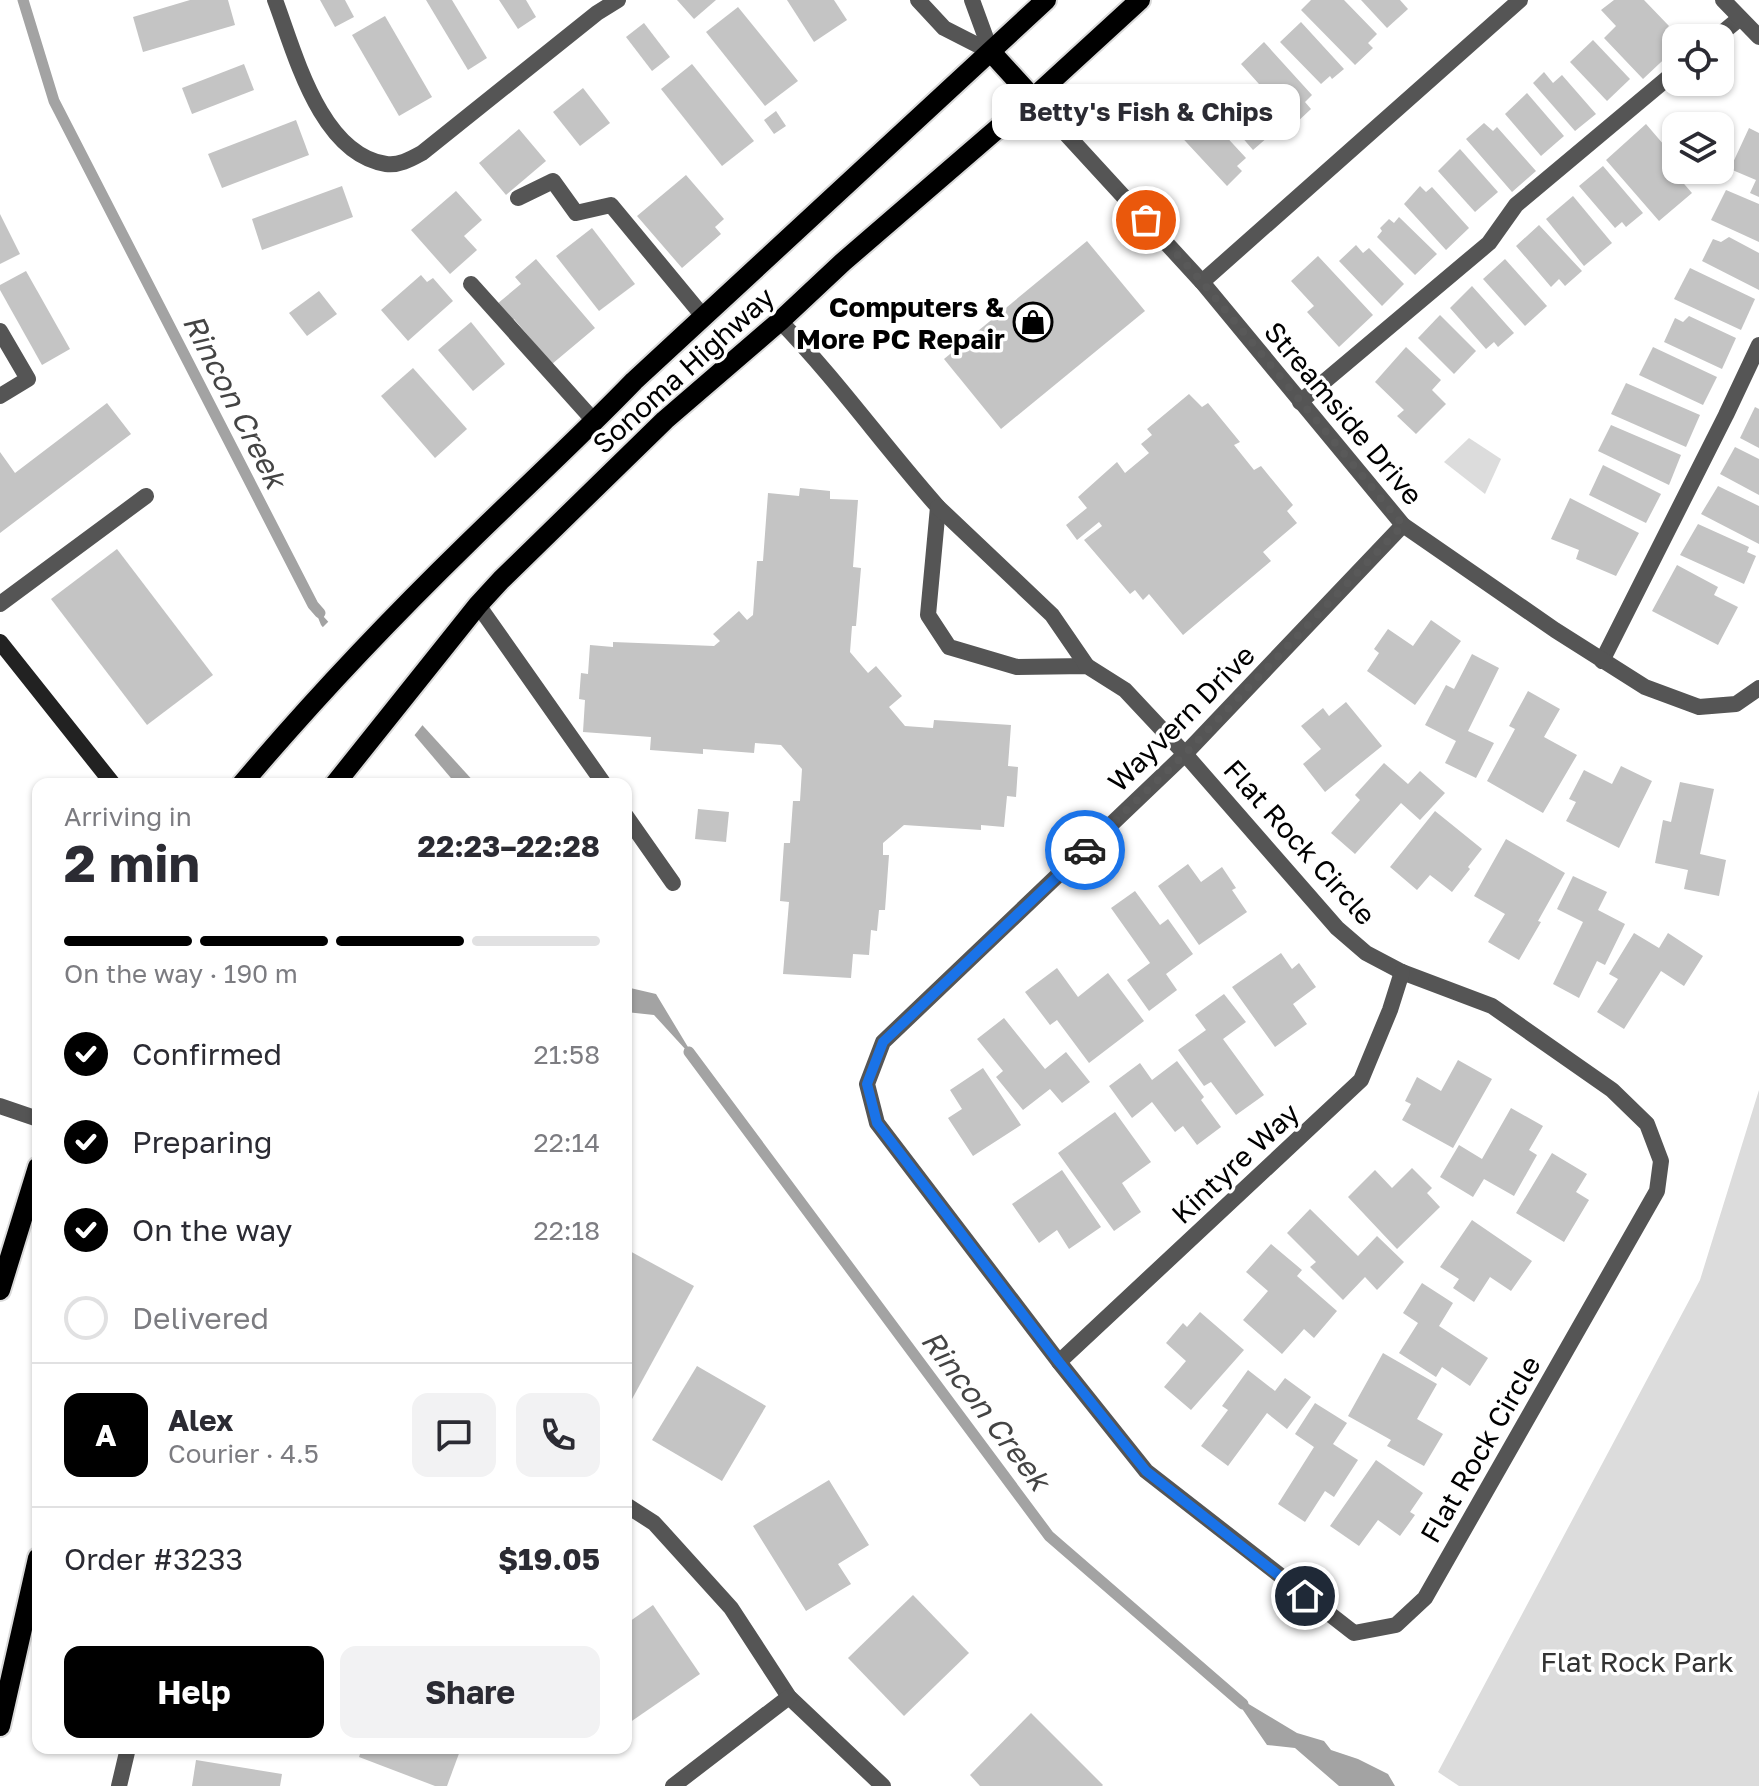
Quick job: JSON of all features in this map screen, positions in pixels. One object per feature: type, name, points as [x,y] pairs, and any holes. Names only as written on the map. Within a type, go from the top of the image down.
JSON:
[{"type":"main road","name":"Sonoma Highway","points":[[247,778],[307,708],[420,591],[702,315],[1046,0]]},
{"type":"main road","name":"Sonoma Highway","points":[[340,778],[478,605],[665,420],[1033,98],[1140,0]]},
{"type":"main road","points":[[991,52],[1033,98]]},
{"type":"main road","points":[[0,1290],[32,1186]]},
{"type":"main road","points":[[0,1726],[32,1585]]},
{"type":"street","points":[[275,0],[311,95],[332,129],[360,155],[388,165],[403,163],[422,153],[597,13],[618,0]]},
{"type":"street","points":[[918,0],[944,28],[991,52]]},
{"type":"street","points":[[972,0],[991,52]]},
{"type":"street","points":[[1202,282],[1520,0]]},
{"type":"street","points":[[1723,0],[1759,37]]},
{"type":"street","points":[[1733,24],[1740,18]]},
{"type":"street","points":[[1300,402],[1489,243],[1516,205],[1662,83]]},
{"type":"street","name":"Streamside Drive","points":[[1033,98],[1202,282],[1403,525],[1645,687],[1699,707],[1736,704],[1759,688]]},
{"type":"street","points":[[518,198],[553,181],[576,213],[611,205],[702,315]]},
{"type":"street","points":[[471,284],[595,422]]},
{"type":"street","points":[[780,321],[814,357],[938,507],[1052,615],[1087,666]]},
{"type":"street","points":[[0,331],[28,379],[0,396]]},
{"type":"street","points":[[1602,661],[1759,345]]},
{"type":"street","points":[[0,604],[146,496]]},
{"type":"street","points":[[938,507],[928,615],[949,647],[1017,667],[1087,666]]},
{"type":"street","name":"Wayvern Drive","points":[[867,1084],[883,1042],[1185,754],[1403,525]]},
{"type":"street","points":[[478,605],[600,778]]},
{"type":"street","points":[[0,642],[108,778]]},
{"type":"street","name":"Flat Rock Circle","points":[[867,1084],[877,1123],[1146,1471],[1354,1633],[1396,1625],[1425,1598],[1657,1191],[1661,1161],[1647,1124],[1612,1090],[1492,1006],[1402,972],[1366,953],[1337,928],[1125,690],[1087,666]]},
{"type":"street","points":[[632,825],[673,883]]},
{"type":"street","name":"Kintyre Way","points":[[1059,1362],[1361,1080],[1402,972]]},
{"type":"street","points":[[0,1106],[32,1117]]},
{"type":"street","points":[[632,1509],[654,1523],[731,1608],[789,1697],[883,1786]]},
{"type":"street","points":[[673,1786],[789,1697]]},
{"type":"street","points":[[119,1786],[127,1754]]},
{"type":"green space","points":[[1469,438],[1501,459],[1485,494],[1444,462]]},
{"type":"green space","name":"Flat Rock Park","points":[[1759,1090],[1759,1786],[1459,1786],[1438,1772],[1700,1280]]},
{"type":"shaded area","points":[[313,605],[471,778],[451,778],[321,625]]},
{"type":"shaded area","points":[[632,988],[656,994],[697,1062],[654,1015],[632,1013]]},
{"type":"shaded area","points":[[1232,1694],[1297,1733],[1324,1741],[1331,1750],[1388,1774],[1395,1786],[1339,1786],[1295,1748],[1267,1745]]},
{"type":"pier","points":[[331,619],[425,722],[413,737],[320,630]]},
{"type":"building","points":[[190,0],[228,0],[235,25],[143,52],[133,17]]},
{"type":"building","points":[[320,0],[345,0],[354,17],[335,27]]},
{"type":"building","points":[[426,0],[452,0],[487,58],[468,70]]},
{"type":"building","points":[[499,0],[526,0],[536,17],[518,29]]},
{"type":"building","points":[[677,0],[716,0],[694,19]]},
{"type":"building","points":[[787,0],[834,0],[847,20],[814,42]]},
{"type":"building","points":[[1311,0],[1344,0],[1377,34],[1368,43],[1373,48],[1355,65],[1301,10]]},
{"type":"building","points":[[1361,0],[1400,0],[1408,9],[1387,28]]},
{"type":"building","points":[[1614,0],[1644,0],[1667,24],[1662,24],[1662,61],[1643,79],[1604,38],[1616,26],[1601,10]]},
{"type":"building","points":[[738,7],[798,81],[765,106],[706,32]]},
{"type":"building","points":[[385,16],[432,97],[399,116],[352,35]]},
{"type":"building","points":[[1301,22],[1344,69],[1321,84],[1280,42]]},
{"type":"building","points":[[644,23],[670,57],[652,71],[626,37]]},
{"type":"building","points":[[1593,40],[1630,79],[1607,101],[1570,62]]},
{"type":"building","points":[[1264,42],[1312,95],[1305,102],[1311,109],[1295,124],[1241,64]]},
{"type":"building","points":[[244,64],[254,90],[192,114],[182,88]]},
{"type":"building","points":[[692,64],[754,141],[722,166],[661,89]]},
{"type":"building","points":[[1544,72],[1553,83],[1562,75],[1596,114],[1575,131],[1533,83]]},
{"type":"building","points":[[583,88],[610,123],[580,146],[553,112]]},
{"type":"building","points":[[1239,89],[1275,131],[1253,150],[1214,105],[1222,98],[1225,102]]},
{"type":"building","points":[[1527,93],[1564,136],[1541,156],[1505,114]]},
{"type":"building","points":[[1196,104],[1246,158],[1237,166],[1242,171],[1227,186],[1174,129],[1180,122],[1178,120]]},
{"type":"building","points":[[776,111],[786,126],[774,134],[764,120]]},
{"type":"building","points":[[296,120],[309,155],[222,188],[208,154]]},
{"type":"building","points":[[1484,123],[1493,131],[1497,127],[1536,171],[1512,192],[1466,139]]},
{"type":"building","points":[[1646,124],[1662,143],[1662,184],[1684,184],[1692,193],[1659,221],[1606,160]]},
{"type":"building","points":[[1749,128],[1759,133],[1759,197],[1750,193],[1756,180],[1734,171],[1734,160]]},
{"type":"building","points":[[519,129],[546,161],[506,195],[479,163]]},
{"type":"building","points":[[1460,149],[1498,192],[1475,212],[1438,171]]},
{"type":"building","points":[[1603,166],[1643,213],[1626,227],[1622,222],[1615,228],[1579,186]]},
{"type":"building","points":[[686,175],[724,219],[715,227],[721,234],[682,268],[637,216]]},
{"type":"building","points":[[342,186],[353,217],[262,250],[252,219]]},
{"type":"building","points":[[1420,186],[1426,192],[1432,187],[1469,228],[1446,250],[1404,204]]},
{"type":"building","points":[[1726,190],[1759,204],[1759,242],[1711,220]]},
{"type":"building","points":[[456,191],[482,220],[464,236],[477,250],[450,274],[411,230]]},
{"type":"building","points":[[1573,196],[1612,243],[1584,266],[1546,219]]},
{"type":"building","points":[[0,214],[20,254],[0,264]]},
{"type":"building","points":[[1399,217],[1437,254],[1415,275],[1377,237],[1382,231],[1380,228],[1389,219],[1394,223]]},
{"type":"building","points":[[1539,225],[1582,271],[1565,286],[1559,279],[1551,287],[1516,246]]},
{"type":"building","points":[[592,228],[635,284],[599,311],[556,256]]},
{"type":"building","points":[[1729,237],[1759,253],[1759,290],[1702,261],[1713,239],[1721,242]]},
{"type":"building","points":[[1087,241],[1145,311],[1001,429],[944,359]]},
{"type":"building","points":[[1356,245],[1363,253],[1369,248],[1404,284],[1382,306],[1339,261]]},
{"type":"building","points":[[1318,256],[1373,315],[1339,347],[1307,312],[1314,306],[1291,281]]},
{"type":"building","points":[[536,259],[595,328],[552,364],[497,304],[521,284],[515,277]]},
{"type":"building","points":[[1505,259],[1547,306],[1525,326],[1483,279]]},
{"type":"building","points":[[1690,268],[1755,299],[1741,330],[1674,299]]},
{"type":"building","points":[[26,271],[70,349],[42,365],[0,290],[0,285]]},
{"type":"building","points":[[421,275],[427,282],[433,278],[453,301],[408,341],[381,310]]},
{"type":"building","points":[[1472,286],[1514,333],[1498,347],[1494,342],[1486,349],[1450,308]]},
{"type":"building","points":[[319,291],[337,314],[307,336],[289,313]]},
{"type":"building","points":[[1440,315],[1476,351],[1454,374],[1418,338]]},
{"type":"building","points":[[1689,316],[1736,338],[1722,369],[1664,342],[1675,318],[1683,322]]},
{"type":"building","points":[[471,322],[505,364],[473,391],[438,350]]},
{"type":"building","points":[[1406,347],[1441,380],[1432,390],[1446,404],[1416,434],[1397,416],[1404,410],[1375,382]]},
{"type":"building","points":[[1653,347],[1717,377],[1703,405],[1639,375]]},
{"type":"building","points":[[413,368],[467,429],[435,458],[381,396]]},
{"type":"building","points":[[1626,383],[1700,415],[1686,447],[1611,414]]},
{"type":"building","points":[[1189,394],[1202,407],[1208,403],[1240,442],[1234,445],[1254,470],[1261,466],[1293,505],[1287,511],[1297,523],[1263,552],[1271,561],[1183,635],[1149,594],[1143,600],[1135,590],[1130,594],[1084,540],[1102,526],[1099,522],[1077,540],[1066,525],[1087,508],[1078,497],[1117,462],[1125,473],[1149,453],[1141,444],[1152,435],[1147,429]]},
{"type":"building","points":[[107,403],[131,434],[0,533],[0,452],[15,473]]},
{"type":"building","points":[[1755,407],[1759,409],[1759,448],[1740,438]]},
{"type":"building","points":[[1611,425],[1681,455],[1669,485],[1598,451]]},
{"type":"building","points":[[1735,447],[1759,459],[1759,495],[1720,474]]},
{"type":"building","points":[[1603,465],[1661,494],[1646,523],[1589,495]]},
{"type":"building","points":[[1718,486],[1759,506],[1759,544],[1701,514]]},
{"type":"building","points":[[800,488],[830,491],[830,499],[858,500],[853,567],[861,568],[856,626],[852,626],[850,652],[868,673],[876,666],[902,696],[889,707],[905,726],[933,728],[934,720],[1011,725],[1008,766],[1018,767],[1016,797],[1007,796],[1004,827],[981,825],[981,830],[904,825],[883,843],[883,855],[889,855],[885,910],[879,910],[877,931],[871,930],[869,955],[853,954],[851,978],[783,974],[789,902],[780,901],[784,843],[790,843],[793,801],[800,801],[802,769],[781,745],[755,743],[754,753],[703,749],[703,754],[650,750],[651,737],[583,732],[585,700],[579,699],[581,673],[588,674],[590,645],[613,647],[613,642],[714,646],[720,641],[713,634],[739,611],[747,620],[753,615],[757,561],[763,561],[768,493],[799,496]]},
{"type":"building","points":[[1570,498],[1639,533],[1616,576],[1576,559],[1579,550],[1551,539]]},
{"type":"building","points":[[1698,524],[1749,547],[1747,552],[1756,556],[1744,584],[1680,555]]},
{"type":"building","points":[[117,549],[213,675],[147,725],[51,599]]},
{"type":"building","points":[[1677,565],[1718,587],[1714,595],[1738,607],[1718,645],[1652,611]]},
{"type":"building","points":[[1431,620],[1461,641],[1415,705],[1367,671],[1379,653],[1374,649],[1388,629],[1413,646]]},
{"type":"building","points":[[1472,654],[1499,668],[1468,731],[1494,743],[1476,778],[1445,763],[1456,741],[1425,725],[1446,685],[1454,689]]},
{"type":"building","points":[[1528,691],[1560,709],[1544,737],[1577,755],[1543,813],[1487,781],[1515,729],[1509,726]]},
{"type":"building","points":[[1346,702],[1382,746],[1325,792],[1303,764],[1321,749],[1301,726],[1323,708],[1329,716]]},
{"type":"building","points":[[1384,763],[1408,784],[1420,771],[1445,793],[1420,820],[1401,803],[1355,854],[1331,833],[1360,800],[1355,795]]},
{"type":"building","points":[[1621,766],[1652,781],[1619,848],[1566,821],[1576,802],[1569,799],[1584,770],[1612,784]]},
{"type":"building","points":[[1680,782],[1714,789],[1700,854],[1726,860],[1719,896],[1684,889],[1688,870],[1655,863],[1663,820],[1671,822]]},
{"type":"building","points":[[698,809],[729,812],[726,842],[695,839]]},
{"type":"building","points":[[1435,811],[1482,849],[1452,892],[1430,875],[1417,890],[1390,867]]},
{"type":"building","points":[[1506,839],[1565,873],[1519,960],[1488,942],[1505,914],[1474,896]]},
{"type":"building","points":[[1188,864],[1201,882],[1222,867],[1236,888],[1232,890],[1247,912],[1199,945],[1158,886]]},
{"type":"building","points":[[1573,876],[1607,892],[1598,910],[1625,924],[1605,965],[1597,961],[1579,998],[1553,984],[1583,922],[1557,909]]},
{"type":"building","points":[[1135,891],[1160,925],[1168,919],[1193,954],[1166,974],[1177,990],[1149,1011],[1127,980],[1150,963],[1111,908]]},
{"type":"building","points":[[1634,933],[1659,948],[1668,933],[1703,956],[1684,986],[1661,971],[1624,1029],[1597,1012],[1618,979],[1609,974]]},
{"type":"building","points":[[1281,953],[1292,969],[1299,963],[1316,987],[1293,1004],[1307,1024],[1275,1047],[1232,987]]},
{"type":"building","points":[[1057,968],[1078,997],[1108,973],[1144,1021],[1089,1063],[1057,1020],[1050,1025],[1025,992]]},
{"type":"building","points":[[1224,994],[1246,1022],[1223,1039],[1264,1095],[1236,1115],[1211,1082],[1204,1086],[1178,1050],[1206,1030],[1195,1015]]},
{"type":"building","points":[[1004,1018],[1045,1069],[1066,1052],[1090,1082],[1062,1103],[1050,1089],[1023,1110],[996,1077],[1003,1071],[977,1039]]},
{"type":"building","points":[[1458,1060],[1492,1079],[1453,1148],[1402,1120],[1411,1104],[1405,1101],[1417,1077],[1441,1091]]},
{"type":"building","points":[[1177,1061],[1204,1097],[1201,1100],[1221,1127],[1197,1145],[1183,1126],[1175,1132],[1152,1102],[1132,1118],[1109,1086],[1140,1063],[1152,1080]]},
{"type":"building","points":[[983,1068],[1021,1125],[973,1156],[948,1118],[962,1109],[950,1090]]},
{"type":"building","points":[[1511,1108],[1543,1126],[1529,1150],[1537,1155],[1514,1196],[1484,1179],[1473,1197],[1440,1177],[1459,1145],[1482,1159]]},
{"type":"building","points":[[1115,1112],[1151,1162],[1122,1183],[1141,1212],[1114,1231],[1058,1153]]},
{"type":"building","points":[[1552,1153],[1587,1174],[1576,1192],[1589,1200],[1564,1242],[1516,1213]]},
{"type":"building","points":[[1412,1168],[1432,1188],[1427,1193],[1440,1207],[1397,1249],[1348,1197],[1375,1170],[1392,1188]]},
{"type":"building","points":[[1062,1170],[1101,1227],[1069,1249],[1057,1230],[1039,1243],[1012,1204]]},
{"type":"building","points":[[1310,1209],[1358,1256],[1377,1236],[1404,1262],[1377,1290],[1365,1277],[1343,1300],[1310,1267],[1316,1262],[1287,1233]]},
{"type":"building","points":[[1472,1220],[1532,1261],[1511,1291],[1490,1277],[1474,1302],[1453,1288],[1459,1279],[1440,1267]]},
{"type":"building","points":[[1271,1244],[1302,1270],[1297,1276],[1337,1311],[1314,1338],[1304,1329],[1282,1354],[1243,1320],[1268,1291],[1246,1272]]},
{"type":"building","points":[[632,1252],[694,1286],[632,1399]]},
{"type":"building","points":[[1422,1283],[1453,1303],[1439,1326],[1488,1358],[1470,1386],[1442,1367],[1436,1377],[1399,1353],[1418,1323],[1403,1313]]},
{"type":"building","points":[[1200,1312],[1244,1350],[1191,1410],[1164,1387],[1186,1361],[1166,1343],[1183,1323],[1187,1327]]},
{"type":"building","points":[[1383,1353],[1437,1384],[1417,1419],[1443,1434],[1424,1466],[1387,1446],[1391,1440],[1348,1416]]},
{"type":"building","points":[[697,1366],[766,1406],[722,1481],[652,1440]]},
{"type":"building","points":[[1248,1370],[1275,1391],[1285,1378],[1311,1397],[1287,1429],[1267,1413],[1228,1466],[1201,1446],[1228,1410],[1222,1406]]},
{"type":"building","points":[[1315,1403],[1347,1423],[1333,1444],[1358,1460],[1334,1497],[1325,1491],[1305,1522],[1278,1504],[1314,1447],[1295,1434]]},
{"type":"building","points":[[1376,1460],[1423,1493],[1410,1512],[1415,1515],[1400,1536],[1378,1520],[1359,1546],[1330,1526]]},
{"type":"building","points":[[829,1480],[869,1545],[838,1564],[851,1584],[806,1611],[753,1526]]},
{"type":"building","points":[[913,1595],[969,1653],[904,1716],[848,1658]]},
{"type":"building","points":[[653,1605],[700,1674],[632,1721],[632,1620]]},
{"type":"building","points":[[1031,1713],[1102,1786],[980,1786],[970,1775]]},
{"type":"building","points":[[360,1754],[459,1754],[447,1786],[435,1786],[359,1757]]},
{"type":"building","points":[[196,1760],[282,1774],[280,1786],[192,1786]]},
{"type":"waterway","name":"Rincon Creek","points":[[23,0],[54,101],[313,605],[320,613]]},
{"type":"waterway","name":"Rincon Creek","points":[[689,1052],[1049,1536],[1243,1704]]},
{"type":"way so far","points":[[1085,850],[1185,754],[1403,525],[1202,282],[1146,220]]},
{"type":"place","name":"Betty's Fish & Chips","points":[[1146,220]]},
{"type":"place","name":"Computers & More PC Repair","points":[[1033,322]]},
{"type":"route","points":[[1085,850],[883,1042],[867,1084],[877,1123],[1146,1471],[1305,1596]]}]
